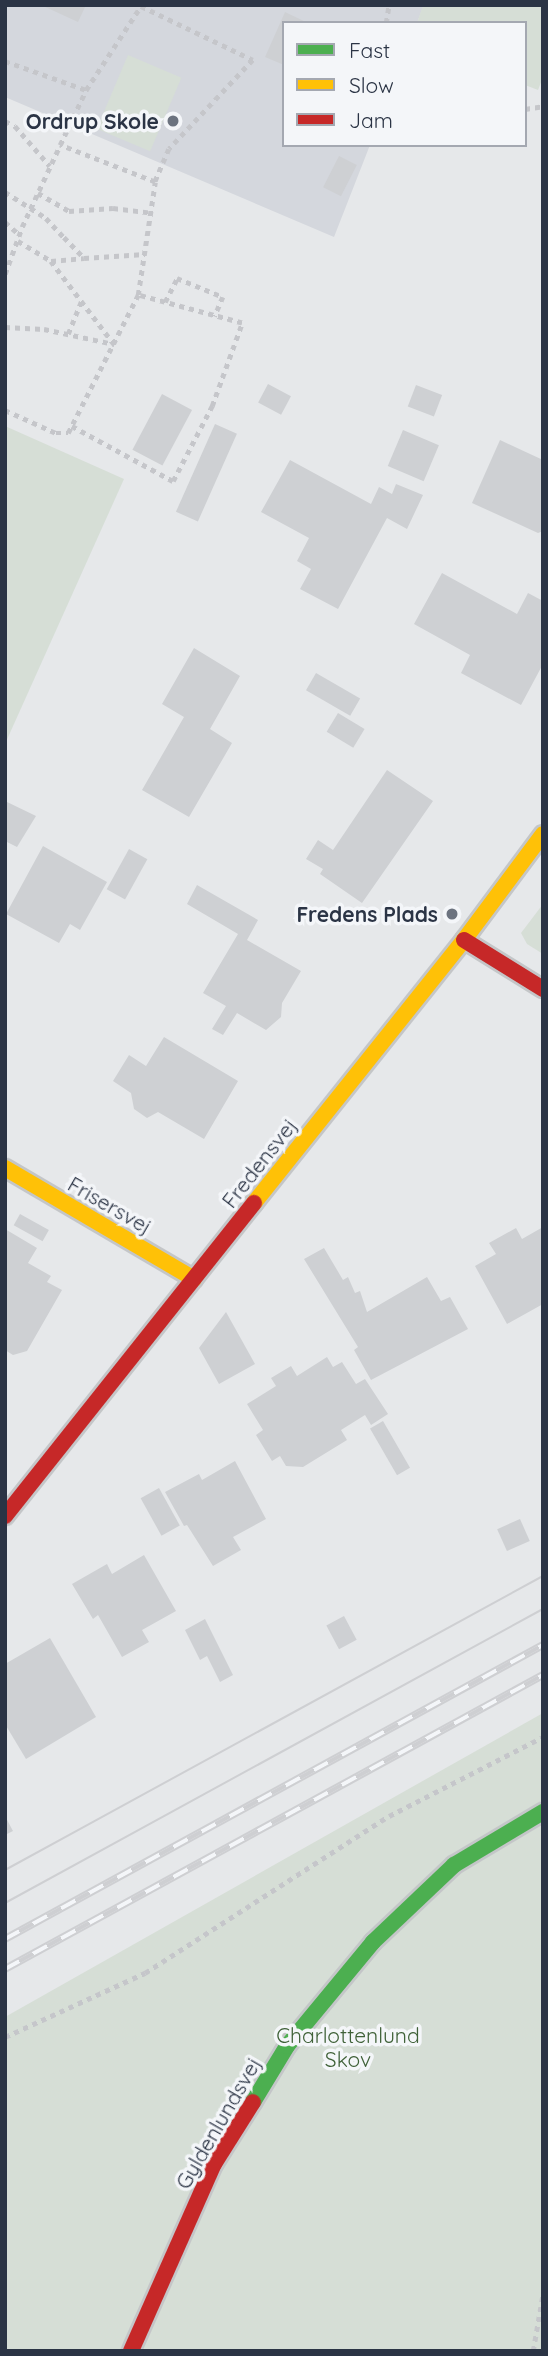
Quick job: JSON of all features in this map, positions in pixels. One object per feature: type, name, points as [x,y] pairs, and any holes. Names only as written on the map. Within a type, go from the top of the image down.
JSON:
[{"type":"street","name":"Fredensvej","points":[[5,1516],[464,940],[543,834]]},
{"type":"street","points":[[464,940],[543,989]]},
{"type":"street","name":"Frisersvej","points":[[5,1168],[194,1279]]},
{"type":"street","name":"Gyldenlundsvej","points":[[131,2351],[214,2164],[287,2046],[373,1942],[454,1865],[543,1812]]},
{"type":"path","points":[[5,274],[38,193],[86,90],[141,6],[253,60],[169,149],[155,182],[138,295],[68,433],[56,433],[5,411]]},
{"type":"path","points":[[5,61],[86,90]]},
{"type":"path","points":[[5,121],[15,126],[50,166]]},
{"type":"path","points":[[60,145],[155,182]]},
{"type":"path","points":[[5,192],[46,218],[84,258]]},
{"type":"path","points":[[38,193],[69,211],[113,208],[151,213]]},
{"type":"path","points":[[5,222],[19,238],[51,261],[114,344]]},
{"type":"path","points":[[51,261],[145,254]]},
{"type":"path","points":[[165,303],[177,278],[223,297],[215,316]]},
{"type":"path","points":[[72,426],[173,481],[212,406],[242,323],[138,295]]},
{"type":"path","points":[[68,334],[81,301]]},
{"type":"path","points":[[5,327],[44,329],[114,344]]},
{"type":"path","points":[[5,2037],[145,1973],[389,1816],[543,1737]]},
{"type":"path","points":[[533,2351],[543,2293]]},
{"type":"shaded area","name":"Ordrup Skole","points":[[5,5],[424,5],[418,21],[282,21],[282,147],[369,147],[334,237],[5,97]]},
{"type":"green space","points":[[423,5],[543,5],[543,77],[538,90],[527,86],[527,21],[418,21]]},
{"type":"green space","points":[[128,55],[181,78],[150,151],[97,129]]},
{"type":"green space","points":[[5,426],[124,479],[5,744]]},
{"type":"green space","points":[[543,904],[543,954],[527,944],[521,933]]},
{"type":"green space","name":"Charlottenlund Skov","points":[[543,1713],[543,2351],[5,2351],[5,2017]]},
{"type":"building","points":[[41,5],[86,5],[78,22]]},
{"type":"building","points":[[285,12],[304,21],[282,21],[282,64],[265,57]]},
{"type":"building","points":[[339,156],[357,165],[341,196],[323,187]]},
{"type":"building","points":[[268,384],[291,396],[281,415],[258,403]]},
{"type":"building","points":[[416,385],[442,395],[434,417],[408,406]]},
{"type":"building","points":[[162,394],[192,410],[162,466],[132,450]]},
{"type":"building","points":[[215,424],[237,434],[198,521],[176,512]]},
{"type":"building","points":[[403,430],[439,445],[424,481],[388,466]]},
{"type":"building","points":[[500,440],[543,460],[543,531],[538,533],[472,503]]},
{"type":"building","points":[[290,460],[371,504],[379,487],[392,494],[396,484],[423,495],[407,529],[387,518],[338,609],[300,589],[311,569],[297,561],[309,538],[261,512]]},
{"type":"building","points":[[442,573],[517,614],[528,593],[543,601],[543,664],[521,705],[461,673],[470,655],[414,624]]},
{"type":"building","points":[[194,648],[240,676],[210,729],[232,743],[189,817],[142,790],[184,717],[162,704]]},
{"type":"building","points":[[316,673],[360,698],[350,716],[306,690]]},
{"type":"building","points":[[338,713],[365,729],[353,748],[327,732]]},
{"type":"building","points":[[387,770],[433,801],[362,903],[320,874],[323,869],[306,859],[318,840],[333,850]]},
{"type":"building","points":[[5,801],[36,816],[17,847],[5,841]]},
{"type":"building","points":[[43,846],[107,882],[80,930],[70,924],[59,943],[6,914]]},
{"type":"building","points":[[129,849],[147,859],[125,899],[107,889]]},
{"type":"building","points":[[197,885],[258,920],[247,940],[301,971],[282,1003],[281,1017],[266,1030],[237,1013],[223,1035],[212,1029],[226,1006],[203,993],[238,934],[187,904]]},
{"type":"building","points":[[164,1037],[238,1081],[204,1139],[158,1112],[147,1118],[134,1109],[131,1093],[113,1081],[129,1055],[146,1066]]},
{"type":"building","points":[[20,1214],[49,1230],[43,1241],[14,1225]]},
{"type":"building","points":[[543,1227],[543,1304],[507,1324],[475,1266],[496,1254],[489,1243],[516,1228],[522,1239]]},
{"type":"building","points":[[5,1229],[37,1248],[28,1263],[51,1276],[47,1282],[62,1290],[27,1351],[13,1355],[5,1350]]},
{"type":"building","points":[[324,1248],[343,1280],[348,1277],[355,1293],[360,1291],[367,1312],[427,1277],[441,1301],[450,1297],[468,1329],[371,1380],[354,1350],[358,1347],[304,1259]]},
{"type":"building","points":[[226,1312],[255,1364],[219,1384],[199,1348]]},
{"type":"building","points":[[327,1357],[333,1367],[342,1362],[356,1384],[365,1379],[388,1414],[371,1425],[365,1415],[341,1430],[347,1440],[303,1467],[286,1466],[280,1456],[272,1461],[256,1435],[263,1430],[247,1404],[276,1386],[271,1378],[291,1366],[297,1376]]},
{"type":"building","points":[[383,1421],[410,1468],[397,1475],[370,1428]]},
{"type":"building","points":[[235,1461],[266,1519],[233,1537],[241,1550],[213,1566],[187,1525],[184,1526],[165,1492],[199,1474],[202,1480]]},
{"type":"building","points":[[159,1488],[180,1526],[161,1536],[141,1498]]},
{"type":"building","points":[[520,1519],[530,1541],[507,1551],[497,1529]]},
{"type":"building","points":[[144,1555],[176,1611],[142,1630],[149,1642],[122,1657],[98,1615],[93,1619],[72,1584],[107,1564],[112,1574]]},
{"type":"building","points":[[344,1616],[357,1640],[339,1649],[326,1625]]},
{"type":"building","points":[[205,1619],[233,1675],[220,1682],[207,1656],[200,1660],[185,1630]]},
{"type":"building","points":[[50,1638],[96,1717],[26,1759],[5,1724],[5,1664]]},
{"type":"building","points":[[5,1816],[13,1831],[5,1835]]},
{"type":"tram line","points":[[5,1870],[543,1576]]},
{"type":"tram line","points":[[5,1903],[543,1609]]},
{"type":"railway","points":[[5,1939],[543,1645]]},
{"type":"railway","points":[[5,1969],[543,1675]]},
{"type":"traffic: fast","points":[[253,2102],[287,2046],[373,1942],[454,1865],[543,1812]]},
{"type":"traffic: slow","points":[[254,1203],[464,940],[543,834]]},
{"type":"traffic: slow","points":[[5,1168],[194,1279]]},
{"type":"traffic: jam","points":[[464,940],[543,989]]},
{"type":"traffic: jam","points":[[5,1516],[254,1203]]},
{"type":"traffic: jam","points":[[131,2351],[214,2164],[253,2102]]},
{"type":"place","name":"Ordrup Skole","points":[[173,121]]},
{"type":"place","name":"Fredens Plads","points":[[452,914]]}]
